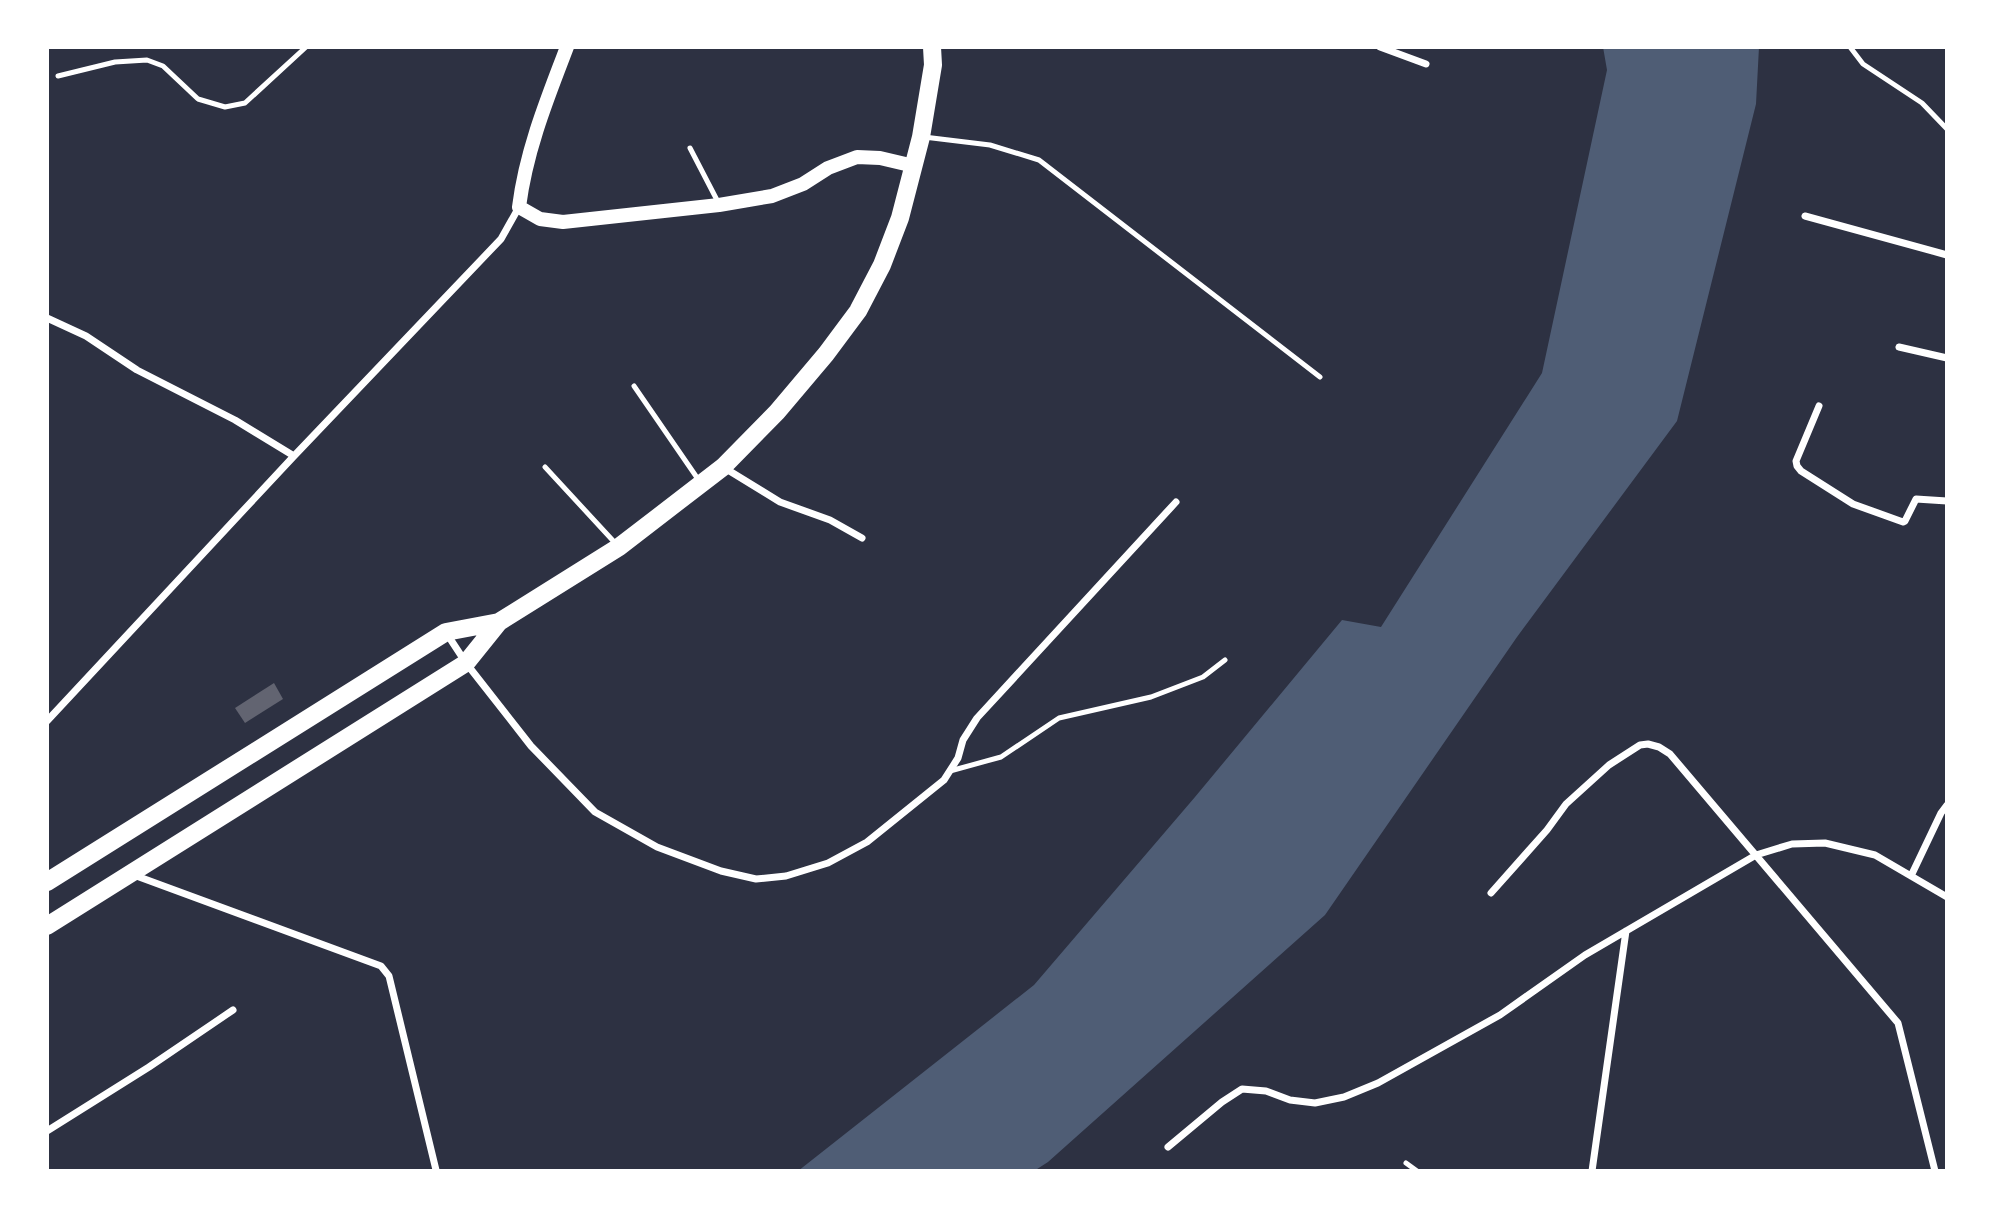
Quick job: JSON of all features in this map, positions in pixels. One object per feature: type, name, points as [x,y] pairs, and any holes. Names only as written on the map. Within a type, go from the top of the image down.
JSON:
[{"type":"highway","points":[[47,926],[466,663],[499,622],[619,547],[723,467],[777,412],[826,355],[858,311],[882,265],[900,218],[921,137],[933,65],[932,47]]},
{"type":"highway","points":[[47,882],[446,632],[499,622]]},
{"type":"main road","points":[[567,47],[542,112],[523,175],[519,207],[540,219],[563,222],[719,205],[772,196],[857,157],[880,158],[914,166]]},
{"type":"street","points":[[1380,47],[1426,64]]},
{"type":"street","points":[[47,721],[293,456],[501,239],[519,207]]},
{"type":"street","points":[[1805,216],[1947,255]]},
{"type":"street","points":[[47,318],[86,336],[137,370],[235,420],[293,456]]},
{"type":"street","points":[[1899,346],[1947,358]]},
{"type":"street","points":[[1819,406],[1796,461],[1801,471],[1853,503],[1903,522],[1916,499],[1947,501]]},
{"type":"street","points":[[723,467],[780,502],[830,520],[862,538]]},
{"type":"street","points":[[446,632],[466,663],[531,746],[595,812],[657,847],[733,874],[756,878],[786,876],[828,863],[867,842],[944,780],[977,718],[1176,502]]},
{"type":"street","points":[[1492,894],[1566,804],[1609,765],[1640,745],[1648,744],[1670,754],[1898,1023],[1935,1171]]},
{"type":"street","points":[[1911,876],[1947,805]]},
{"type":"street","points":[[1168,1147],[1222,1102],[1242,1089],[1266,1091],[1290,1100],[1315,1103],[1344,1097],[1378,1083],[1500,1016],[1585,955],[1756,855],[1792,844],[1825,843],[1875,855],[1947,897]]},
{"type":"street","points":[[130,874],[381,966],[389,976],[436,1170]]},
{"type":"street","points":[[1592,1171],[1626,931]]},
{"type":"street","points":[[47,1130],[149,1067],[233,1010]]},
{"type":"lane","points":[[58,76],[115,62],[147,60],[163,65],[198,99],[225,107],[245,103],[306,47]]},
{"type":"lane","points":[[1850,47],[1863,64],[1922,103],[1947,129]]},
{"type":"lane","points":[[921,137],[990,145],[1039,160],[1321,377]]},
{"type":"lane","points":[[690,148],[719,205]]},
{"type":"lane","points":[[634,386],[702,484]]},
{"type":"lane","points":[[545,467],[619,547]]},
{"type":"lane","points":[[950,771],[1001,757],[1059,718],[1151,697],[1203,677],[1225,660]]},
{"type":"lane","points":[[1406,1163],[1417,1171]]},
{"type":"water","points":[[1603,47],[1759,47],[1756,104],[1677,421],[1517,637],[1325,915],[1048,1162],[1034,1171],[798,1171],[1034,985],[1342,620],[1381,627],[1542,373],[1607,70]]},
{"type":"building","points":[[274,683],[283,699],[245,723],[235,708]]}]
